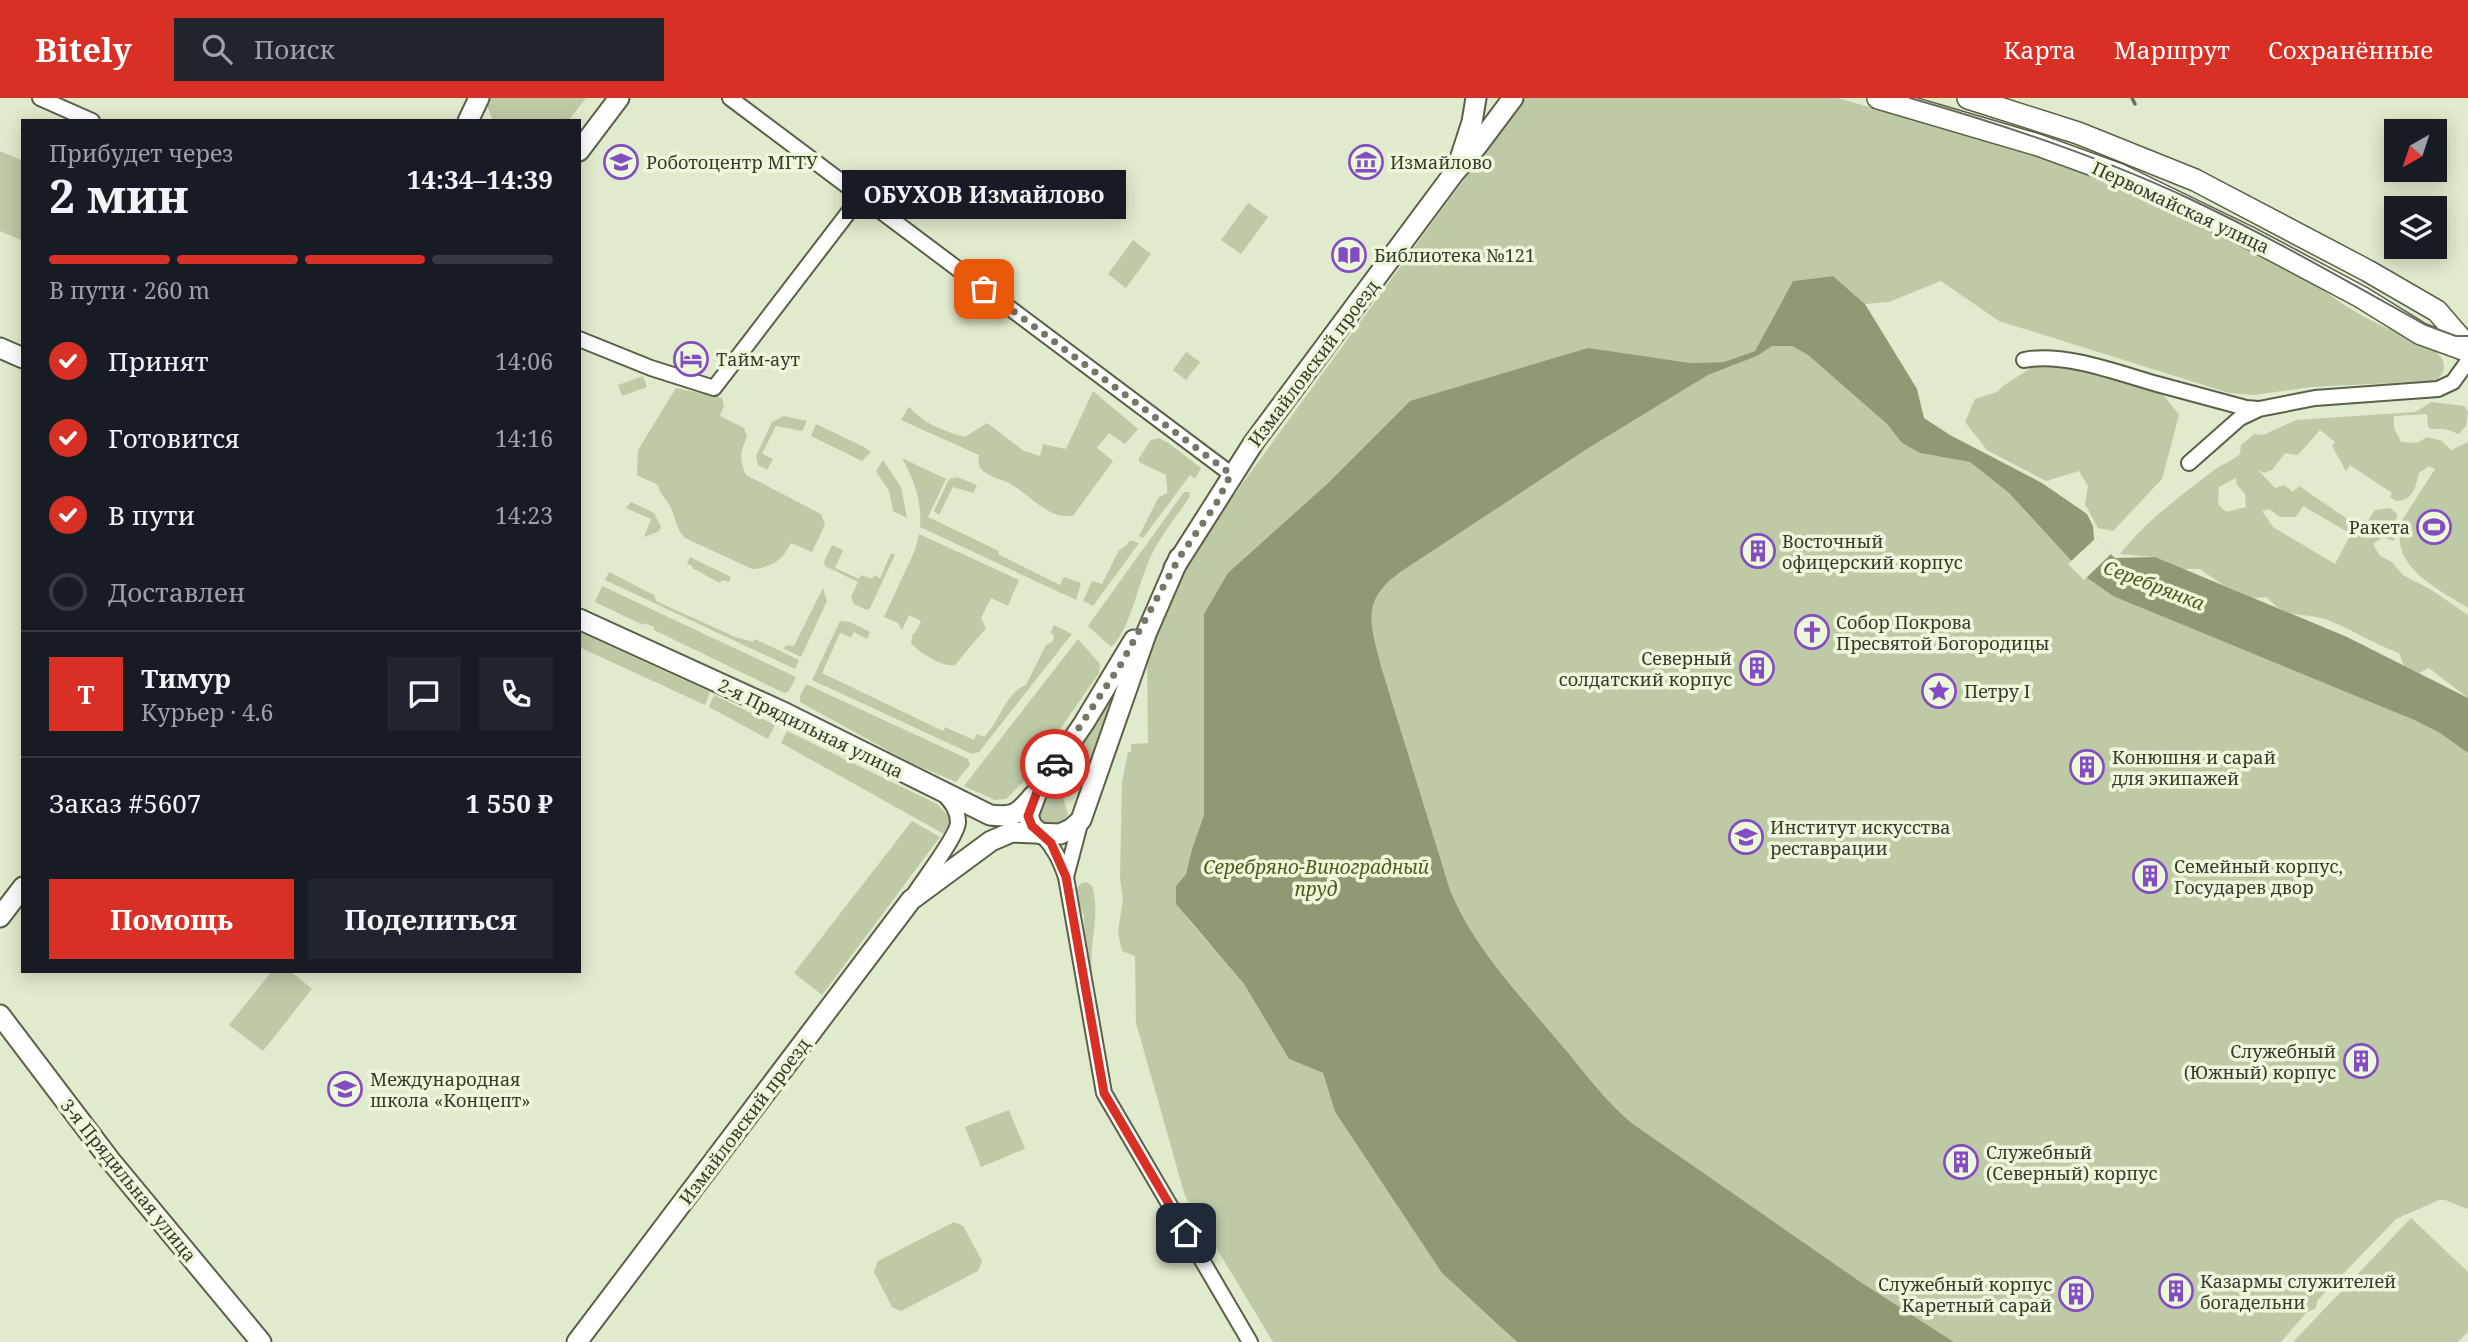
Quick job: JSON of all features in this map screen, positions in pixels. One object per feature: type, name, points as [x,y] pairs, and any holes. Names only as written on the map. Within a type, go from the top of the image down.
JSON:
[{"type":"main road","name":"Первомайская улица","points":[[1878,98],[2038,145],[2118,174],[2361,297],[2421,334],[2468,349]]},
{"type":"main road","name":"Первомайская улица","points":[[1968,98],[2078,134],[2196,180],[2368,271],[2437,312],[2468,349]]},
{"type":"main road","points":[[2437,312],[2458,319],[2468,319]]},
{"type":"street","points":[[40,98],[87,119]]},
{"type":"street","points":[[469,119],[479,98]]},
{"type":"street","points":[[581,147],[619,98]]},
{"type":"street","points":[[730,98],[1231,474]]},
{"type":"street","name":"Измайловский проезд","points":[[1454,173],[1466,142],[1476,98]]},
{"type":"street","name":"Измайловский проезд","points":[[1041,834],[1032,826],[1028,816],[1037,792],[1121,664],[1179,558],[1216,504],[1231,474],[1454,173],[1513,98]]},
{"type":"street","points":[[581,340],[651,368],[714,388],[861,196]]},
{"type":"street","points":[[0,348],[21,357]]},
{"type":"street","points":[[2024,360],[2039,357],[2056,359],[2246,408],[2259,409]]},
{"type":"street","points":[[2189,463],[2240,418],[2259,409],[2315,398],[2438,389],[2453,382],[2468,361]]},
{"type":"street","name":"Измайловский проезд","points":[[1066,877],[1081,820],[1146,634],[1179,558]]},
{"type":"street","name":"2-я Прядильная улица","points":[[581,620],[785,713],[990,815],[1007,817],[1023,808],[1037,792]]},
{"type":"street","name":"Измайловский проезд","points":[[577,1342],[911,900],[950,841],[958,824],[955,807],[943,793]]},
{"type":"street","name":"Измайловский проезд","points":[[911,900],[991,841],[1012,832],[1060,834],[1081,820]]},
{"type":"street","points":[[1041,834],[1058,854],[1066,877],[1104,1093],[1250,1342]]},
{"type":"street","points":[[0,917],[21,890]]},
{"type":"street","name":"3-я Прядильная улица","points":[[0,1014],[110,1160],[261,1342]]},
{"type":"shaded area","points":[[488,98],[586,98],[570,119],[492,119],[486,102]]},
{"type":"shaded area","points":[[1523,98],[1838,98],[2095,173],[2307,276],[2332,297],[2361,315],[2430,348],[2442,359],[2444,369],[2439,378],[2433,381],[2311,387],[2253,395],[2229,393],[1999,321],[1941,281],[1889,302],[1865,304],[1833,276],[1793,281],[1755,351],[1724,362],[1690,363],[1410,401],[1204,614],[1204,815],[1186,874],[1176,886],[1187,918],[1244,984],[1289,1059],[1323,1073],[1335,1112],[1442,1273],[1517,1342],[1273,1342],[1185,1196],[1136,1023],[1135,956],[1122,951],[1118,932],[1123,899],[1120,878],[1122,782],[1131,744],[1148,743],[1147,652],[1165,601],[1208,531]]},
{"type":"shaded area","points":[[0,151],[21,160],[21,240],[0,231]]},
{"type":"shaded area","points":[[1248,203],[1268,217],[1241,254],[1221,240]]},
{"type":"shaded area","points":[[1133,240],[1151,254],[1126,288],[1108,274]]},
{"type":"shaded area","points":[[1772,346],[1792,346],[1808,355],[1887,424],[1902,443],[1920,453],[1970,462],[2009,493],[2071,561],[2097,537],[2112,553],[2086,577],[2412,719],[2440,733],[2468,753],[2468,1209],[2439,1200],[2396,1219],[2317,1301],[2316,1308],[2306,1313],[2281,1342],[1954,1342],[1862,1283],[1633,1124],[1602,1094],[1513,987],[1484,951],[1460,911],[1450,890],[1381,666],[1372,626],[1378,594],[1399,573],[1587,449],[1708,375],[1757,356]]},
{"type":"shaded area","points":[[1186,352],[1200,362],[1186,380],[1173,370]]},
{"type":"shaded area","points":[[2037,364],[2067,366],[2134,381],[2161,394],[2179,415],[2162,479],[2113,531],[2098,528],[2085,504],[2088,486],[2079,471],[2046,481],[1987,450],[1965,422],[1975,399],[1997,392]]},
{"type":"shaded area","points":[[643,376],[647,387],[622,396],[618,385]]},
{"type":"shaded area","points":[[676,388],[722,398],[724,406],[720,416],[744,428],[747,437],[741,456],[746,475],[821,514],[825,525],[812,552],[791,543],[776,562],[752,569],[685,538],[658,485],[637,475],[638,450]]},
{"type":"shaded area","points":[[1093,391],[1138,429],[1125,444],[1109,433],[1097,448],[1113,461],[1073,516],[1063,516],[1047,510],[1009,483],[983,471],[979,464],[979,455],[901,420],[909,407],[935,426],[965,437],[987,423],[1024,451],[1040,456],[1043,444],[1066,449]]},
{"type":"shaded area","points":[[2432,402],[2464,406],[2468,412],[2466,426],[2459,434],[2445,429],[2431,429],[2428,427],[2427,414],[2394,416],[2394,428],[2401,442],[2417,443],[2427,437],[2442,441],[2451,450],[2468,442],[2468,608],[2418,574],[2402,552],[2399,538],[2401,522],[2435,469],[2429,466],[2419,473],[2410,496],[2396,501],[2390,497],[2392,493],[2350,465],[2346,471],[2332,446],[2335,442],[2320,430],[2298,455],[2285,453],[2272,470],[2264,473],[2257,469],[2275,488],[2284,485],[2293,492],[2299,486],[2362,529],[2375,510],[2390,508],[2397,514],[2394,541],[2383,537],[2373,544],[2380,556],[2392,562],[2403,575],[2430,589],[2468,615],[2468,698],[2429,668],[2419,673],[2404,666],[2399,653],[2328,620],[2288,612],[2274,605],[2267,597],[2253,598],[2223,585],[2200,569],[2182,569],[2155,557],[2120,554],[2140,531],[2164,510],[2213,471],[2240,454],[2241,445],[2254,434],[2263,435],[2296,420],[2415,412]],"holes":[[[2236,478],[2237,485],[2245,494],[2246,507],[2226,512],[2218,504],[2219,487]],[[2303,506],[2351,534],[2335,564],[2273,527],[2262,511],[2269,509],[2280,517],[2296,517]]]},
{"type":"shaded area","points":[[784,416],[807,421],[802,431],[776,426],[762,454],[773,459],[767,470],[758,465],[756,456],[772,422]]},
{"type":"shaded area","points":[[816,424],[871,452],[862,461],[811,436]]},
{"type":"shaded area","points":[[1159,438],[1201,468],[1195,479],[1190,475],[1143,538],[1139,536],[1158,498],[1167,493],[1166,475],[1139,462],[1139,458],[1151,440]]},
{"type":"shaded area","points":[[902,458],[946,479],[928,517],[999,551],[998,554],[1060,585],[1064,577],[1081,583],[1076,600],[920,527],[916,491]]},
{"type":"shaded area","points":[[883,460],[901,487],[907,518],[893,511],[889,491],[876,471]]},
{"type":"shaded area","points":[[957,477],[977,485],[973,493],[953,487],[939,515],[934,511],[949,479]]},
{"type":"shaded area","points":[[1184,492],[1189,492],[1190,496],[1155,548],[1124,629],[1111,647],[1088,626]]},
{"type":"shaded area","points":[[631,502],[654,513],[661,527],[659,531],[644,537],[651,519],[626,508]]},
{"type":"shaded area","points":[[919,534],[1019,580],[1008,606],[991,598],[981,618],[986,628],[955,665],[937,662],[911,644],[913,633],[921,621],[909,615],[902,630],[898,623],[884,617],[915,550]]},
{"type":"shaded area","points":[[1130,540],[1139,543],[1093,606],[1083,601],[1092,581],[1102,584],[1119,550]]},
{"type":"shaded area","points":[[832,545],[843,550],[835,568],[859,579],[861,575],[872,579],[874,575],[880,578],[891,553],[895,555],[867,610],[854,604],[851,597],[858,582],[825,566],[824,562]]},
{"type":"shaded area","points":[[690,557],[731,577],[729,582],[722,580],[720,583],[692,568],[693,566],[687,564]]},
{"type":"shaded area","points":[[609,572],[654,595],[656,601],[735,637],[753,642],[755,639],[799,660],[795,669],[605,580]]},
{"type":"shaded area","points":[[602,586],[796,677],[789,691],[784,693],[654,630],[654,627],[644,623],[643,625],[595,602]]},
{"type":"shaded area","points":[[823,588],[827,601],[801,657],[783,648],[794,646]]},
{"type":"shaded area","points":[[840,621],[850,622],[870,632],[867,639],[854,632],[851,637],[840,633],[822,673],[943,731],[945,727],[974,740],[977,734],[984,737],[990,731],[1013,694],[1026,685],[1046,645],[1052,642],[1054,637],[1051,632],[1054,625],[1072,634],[979,752],[972,754],[812,680]]},
{"type":"shaded area","points":[[581,633],[710,692],[705,705],[581,648]]},
{"type":"shaded area","points":[[1078,639],[1100,664],[1099,673],[1024,781],[1006,799],[995,800],[964,786]]},
{"type":"shaded area","points":[[806,684],[968,759],[970,765],[956,782],[909,762],[800,702]]},
{"type":"shaded area","points":[[714,695],[775,725],[768,739],[709,707]]},
{"type":"shaded area","points":[[1109,704],[1111,706],[1080,799],[1074,781],[1062,772]]},
{"type":"shaded area","points":[[787,731],[937,804],[950,817],[949,826],[944,834],[781,743]]},
{"type":"shaded area","points":[[1048,789],[1061,790],[1068,815],[1062,823],[1051,828],[1037,822],[1036,807]]},
{"type":"shaded area","points":[[912,821],[940,837],[822,995],[794,973]]},
{"type":"shaded area","points":[[1086,882],[1092,886],[1095,907],[1092,969],[1085,958],[1084,916],[1076,897],[1080,884]]},
{"type":"shaded area","points":[[270,973],[292,973],[312,989],[263,1051],[229,1025]]},
{"type":"shaded area","points":[[1009,1110],[1025,1149],[981,1167],[965,1127]]},
{"type":"shaded area","points":[[2411,1218],[2468,1272],[2468,1332],[2458,1342],[2293,1342]]},
{"type":"shaded area","points":[[954,1222],[963,1226],[982,1261],[978,1271],[901,1311],[892,1307],[874,1272],[878,1261]]},
{"type":"water","name":"Серебряно-Виноградный пруд","points":[[1833,276],[1865,304],[1917,389],[1924,418],[1950,435],[2042,483],[2087,514],[2093,526],[2094,539],[2115,558],[2155,557],[2347,637],[2468,698],[2468,753],[2440,733],[2412,719],[2113,596],[2086,577],[2009,493],[1970,462],[1920,453],[1902,443],[1887,424],[1808,355],[1792,346],[1772,346],[1757,356],[1708,375],[1587,449],[1399,573],[1378,594],[1374,604],[1372,626],[1381,666],[1450,890],[1471,931],[1498,969],[1594,1084],[1633,1124],[1862,1283],[1954,1342],[1517,1342],[1442,1273],[1335,1112],[1323,1073],[1289,1059],[1244,984],[1176,904],[1176,886],[1186,874],[1204,815],[1204,614],[1228,573],[1326,485],[1410,401],[1588,348],[1690,363],[1724,362],[1755,351],[1793,281]]},
{"type":"pier","points":[[2097,537],[2112,553],[2084,580],[2068,564]]},
{"type":"tram line","points":[[1910,98],[1981,119],[2122,169],[2250,229],[2426,325],[2456,336],[2468,336]]},
{"type":"railway","points":[[2132,98],[2135,104]]},
{"type":"way so far","points":[[984,289],[1231,474],[1216,504],[1179,558],[1121,664],[1055,764]]},
{"type":"place","name":"Роботоцентр МГТУ","points":[[621,162]]},
{"type":"place","name":"Измайлово","points":[[1366,162]]},
{"type":"place","name":"Библиотека №121","points":[[1349,255]]},
{"type":"place","name":"ОБУХОВ Измайлово","points":[[984,289]]},
{"type":"place","name":"Тайм-аут","points":[[691,359]]},
{"type":"place","name":"Ракета","points":[[2434,527]]},
{"type":"place","name":"Восточный офицерский корпус","points":[[1758,551]]},
{"type":"place","name":"Собор Покрова Пресвятой Богородицы","points":[[1812,632]]},
{"type":"place","name":"Северный солдатский корпус","points":[[1757,668]]},
{"type":"place","name":"Петру I","points":[[1939,691]]},
{"type":"place","name":"Конюшня и сарай для экипажей","points":[[2087,767]]},
{"type":"place","name":"Институт искусства реставрации","points":[[1746,837]]},
{"type":"place","name":"Семейный корпус, Государев двор","points":[[2150,876]]},
{"type":"place","name":"Служебный (Южный) корпус","points":[[2361,1061]]},
{"type":"place","name":"Международная школа «Концепт»","points":[[345,1089]]},
{"type":"place","name":"Служебный (Северный) корпус","points":[[1961,1162]]},
{"type":"place","name":"Казармы служителей богадельни","points":[[2176,1291]]},
{"type":"place","name":"Служебный корпус Каретный сарай","points":[[2076,1294]]},
{"type":"route","points":[[1055,764],[1037,792],[1028,816],[1032,826],[1051,843],[1058,854],[1066,877],[1104,1093],[1186,1233]]},
{"type":"water label","name":"Серебрянка","points":[[2154,585]]}]
